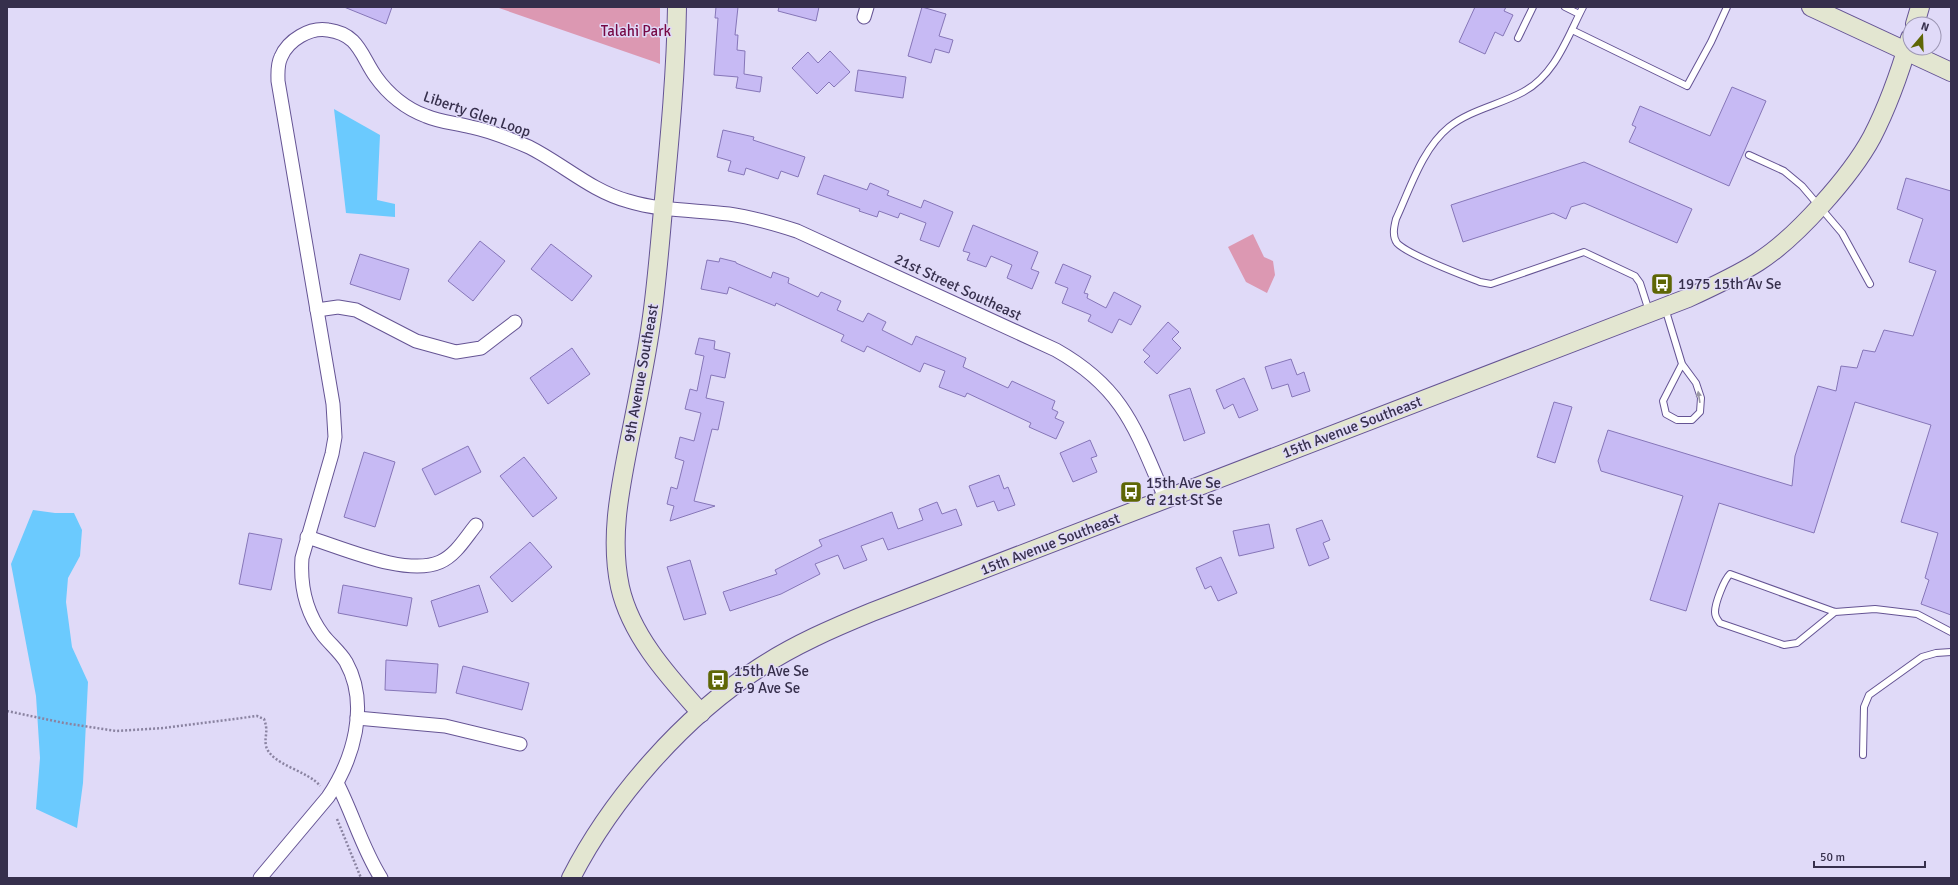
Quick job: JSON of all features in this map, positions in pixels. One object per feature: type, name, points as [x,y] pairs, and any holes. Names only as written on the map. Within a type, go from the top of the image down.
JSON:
[{"type":"main road","name":"9th Avenue Southeast","points":[[677,7],[676,58],[651,324],[617,509],[615,551],[620,589],[635,626],[645,644],[661,666],[702,713]]},
{"type":"main road","points":[[1811,7],[1902,43]]},
{"type":"main road","name":"15th Avenue Southeast","points":[[571,878],[581,858],[609,814],[636,779],[668,744],[733,686],[758,668],[785,652],[830,629],[1657,310],[1724,282],[1760,261],[1790,237],[1819,207],[1847,173],[1871,138],[1884,110],[1904,56]]},
{"type":"main road","points":[[1926,56],[1951,72]]},
{"type":"street","name":"Liberty Glen Loop","points":[[260,878],[328,797],[337,783],[346,765],[352,746],[357,718],[357,696],[353,676],[346,662],[324,635],[307,607],[302,590],[302,558],[332,454],[335,437],[335,419],[278,81],[278,68],[281,56],[294,40],[306,33],[328,30],[351,39],[358,45],[369,66],[386,89],[397,100],[426,116],[473,127],[508,138],[546,157],[594,187],[609,194],[629,202],[663,207]]},
{"type":"street","name":"21st Street Southeast","points":[[663,207],[752,218],[797,231],[1056,350],[1078,362],[1114,396],[1126,413],[1137,434],[1166,500]]},
{"type":"street","points":[[317,310],[338,307],[356,310],[416,341],[456,352],[481,348],[515,322]]},
{"type":"street","points":[[307,537],[373,559],[401,564],[427,565],[440,562],[450,556],[476,525]]},
{"type":"street","points":[[357,718],[445,726],[520,744]]},
{"type":"street","points":[[337,783],[350,808],[362,842],[381,878]]},
{"type":"lane","points":[[1518,38],[1533,7]]},
{"type":"lane","points":[[1565,7],[1579,14]]},
{"type":"lane","points":[[1583,7],[1557,60],[1541,79],[1523,92],[1470,115],[1449,127],[1432,144],[1396,219],[1393,231],[1397,242],[1408,251],[1480,282],[1491,284],[1584,252],[1635,276],[1640,283],[1657,310],[1682,364],[1696,383],[1701,398],[1700,412],[1692,420],[1677,420],[1666,414],[1663,401],[1682,364]]},
{"type":"lane","points":[[1572,30],[1687,86],[1712,42],[1727,7]]},
{"type":"lane","points":[[1749,155],[1784,172],[1802,186],[1842,233],[1870,284]]},
{"type":"lane","points":[[1835,612],[1797,643],[1784,645],[1720,623],[1716,617],[1715,610],[1725,578],[1730,574],[1835,612],[1875,609],[1917,614],[1951,632]]},
{"type":"lane","points":[[1863,755],[1864,707],[1869,695],[1922,657],[1936,652],[1951,652]]},
{"type":"path","points":[[7,711],[64,723],[116,730],[164,728],[257,716],[264,719],[267,727],[266,746],[272,756],[318,784],[328,797],[361,878]]},
{"type":"green space","name":"Talahi Park","points":[[496,7],[660,7],[660,64],[655,62]]},
{"type":"green space","points":[[1253,234],[1264,257],[1273,261],[1275,275],[1267,293],[1246,282],[1228,247]]},
{"type":"water","points":[[334,109],[380,135],[377,200],[395,204],[395,217],[346,213]]},
{"type":"water","points":[[33,510],[55,513],[74,513],[82,530],[80,556],[68,578],[66,602],[72,647],[88,682],[83,783],[77,828],[36,809],[40,758],[36,696],[11,564]]},
{"type":"building","points":[[344,7],[392,7],[386,24]]},
{"type":"building","points":[[716,7],[738,7],[735,35],[738,35],[737,50],[745,51],[744,74],[762,77],[760,92],[736,88],[738,77],[714,75],[718,18],[715,18]]},
{"type":"building","points":[[779,7],[819,7],[816,21],[778,11]]},
{"type":"building","points":[[922,7],[946,14],[939,36],[953,40],[949,53],[935,49],[931,63],[908,56]]},
{"type":"building","points":[[1475,7],[1506,7],[1504,11],[1513,15],[1503,36],[1495,32],[1485,54],[1459,42]]},
{"type":"building","points":[[830,51],[850,72],[834,87],[829,82],[817,94],[792,68],[808,52],[818,63]]},
{"type":"building","points":[[858,70],[906,77],[903,98],[855,91]]},
{"type":"building","points":[[1732,87],[1766,101],[1729,186],[1629,142],[1636,127],[1632,125],[1640,106],[1710,136]]},
{"type":"building","points":[[723,130],[754,137],[753,140],[805,157],[798,177],[781,171],[778,179],[746,168],[744,175],[728,171],[731,161],[717,157]]},
{"type":"building","points":[[1584,162],[1692,209],[1677,243],[1584,203],[1571,207],[1566,219],[1553,213],[1463,242],[1451,205]]},
{"type":"building","points":[[824,175],[867,190],[870,183],[889,191],[887,195],[921,208],[924,200],[953,212],[939,247],[920,240],[926,223],[900,213],[898,218],[879,211],[877,217],[859,211],[860,209],[817,194]]},
{"type":"building","points":[[1906,178],[1951,191],[1951,615],[1921,604],[1929,580],[1925,578],[1938,533],[1901,522],[1931,425],[1855,402],[1814,533],[1719,503],[1686,611],[1650,600],[1683,496],[1601,471],[1598,461],[1608,430],[1792,486],[1795,456],[1818,386],[1836,391],[1841,366],[1857,368],[1863,350],[1875,352],[1884,330],[1913,336],[1936,271],[1909,262],[1923,219],[1897,209]]},
{"type":"building","points":[[973,225],[1038,252],[1031,269],[1039,272],[1032,289],[1007,278],[1012,265],[991,256],[986,267],[967,260],[970,253],[963,251]]},
{"type":"building","points":[[480,241],[505,261],[473,301],[448,281]]},
{"type":"building","points":[[551,244],[592,276],[572,301],[531,269]]},
{"type":"building","points":[[360,254],[409,269],[400,300],[350,284]]},
{"type":"building","points":[[720,258],[736,262],[771,278],[773,272],[789,278],[788,283],[818,297],[821,292],[841,301],[837,310],[863,322],[868,313],[886,322],[882,330],[912,345],[916,336],[966,358],[963,367],[1008,388],[1012,381],[1055,401],[1052,409],[1058,412],[1055,418],[1064,422],[1056,439],[1029,427],[1031,423],[967,393],[965,397],[939,387],[945,371],[924,363],[920,372],[867,346],[864,352],[841,341],[844,335],[776,303],[775,306],[729,287],[727,294],[701,289],[707,260],[719,262]]},
{"type":"building","points":[[1063,264],[1091,276],[1084,293],[1088,294],[1087,298],[1106,308],[1114,292],[1141,306],[1131,325],[1119,319],[1112,333],[1088,321],[1091,315],[1062,303],[1068,288],[1055,283]]},
{"type":"building","points":[[1168,322],[1179,332],[1172,339],[1181,348],[1157,374],[1144,362],[1150,356],[1143,350]]},
{"type":"building","points":[[699,338],[715,341],[714,349],[730,353],[725,378],[711,375],[706,398],[724,402],[718,430],[712,429],[694,501],[715,506],[670,521],[674,506],[667,504],[671,487],[677,489],[684,461],[675,458],[680,437],[694,441],[701,413],[685,409],[690,389],[697,391],[704,356],[695,354]]},
{"type":"building","points":[[572,348],[590,374],[548,404],[530,378]]},
{"type":"building","points":[[1291,359],[1297,375],[1304,372],[1310,391],[1292,397],[1288,384],[1272,389],[1265,367]]},
{"type":"building","points":[[1244,378],[1258,410],[1239,418],[1233,404],[1224,409],[1216,390]]},
{"type":"building","points":[[1190,388],[1205,433],[1184,441],[1169,395]]},
{"type":"building","points":[[1554,402],[1572,407],[1555,463],[1537,457]]},
{"type":"building","points":[[1090,440],[1097,456],[1091,458],[1097,472],[1073,482],[1060,453]]},
{"type":"building","points":[[468,446],[481,472],[435,495],[422,469]]},
{"type":"building","points":[[364,452],[395,462],[375,527],[344,517]]},
{"type":"building","points":[[524,457],[557,498],[533,517],[500,476]]},
{"type":"building","points":[[999,475],[1004,489],[1008,487],[1015,505],[998,511],[994,501],[977,507],[969,486]]},
{"type":"building","points":[[937,502],[942,514],[956,509],[962,525],[888,550],[883,538],[861,546],[867,560],[844,569],[838,555],[815,564],[820,574],[781,594],[730,611],[723,592],[777,574],[775,570],[822,546],[819,540],[892,512],[898,529],[923,520],[919,509]]},
{"type":"building","points":[[1322,520],[1330,540],[1323,543],[1329,558],[1309,566],[1296,529]]},
{"type":"building","points":[[1269,524],[1274,548],[1239,556],[1233,531]]},
{"type":"building","points":[[249,533],[282,539],[271,590],[239,584]]},
{"type":"building","points":[[530,542],[552,567],[512,602],[490,577]]},
{"type":"building","points":[[1221,557],[1237,593],[1218,601],[1211,586],[1205,589],[1196,568]]},
{"type":"building","points":[[690,560],[706,614],[684,620],[667,567]]},
{"type":"building","points":[[343,585],[412,598],[407,626],[338,613]]},
{"type":"building","points":[[479,585],[488,612],[439,627],[431,601]]},
{"type":"building","points":[[386,660],[438,664],[436,693],[385,690]]},
{"type":"building","points":[[463,666],[529,683],[522,710],[456,693]]},
{"type":"place","name":"1975 15th Av Se","points":[[1662,284]]},
{"type":"place","name":"15th Ave Se & 21st St Se","points":[[1131,492]]},
{"type":"place","name":"15th Ave Se & 9 Ave Se","points":[[718,680]]}]
